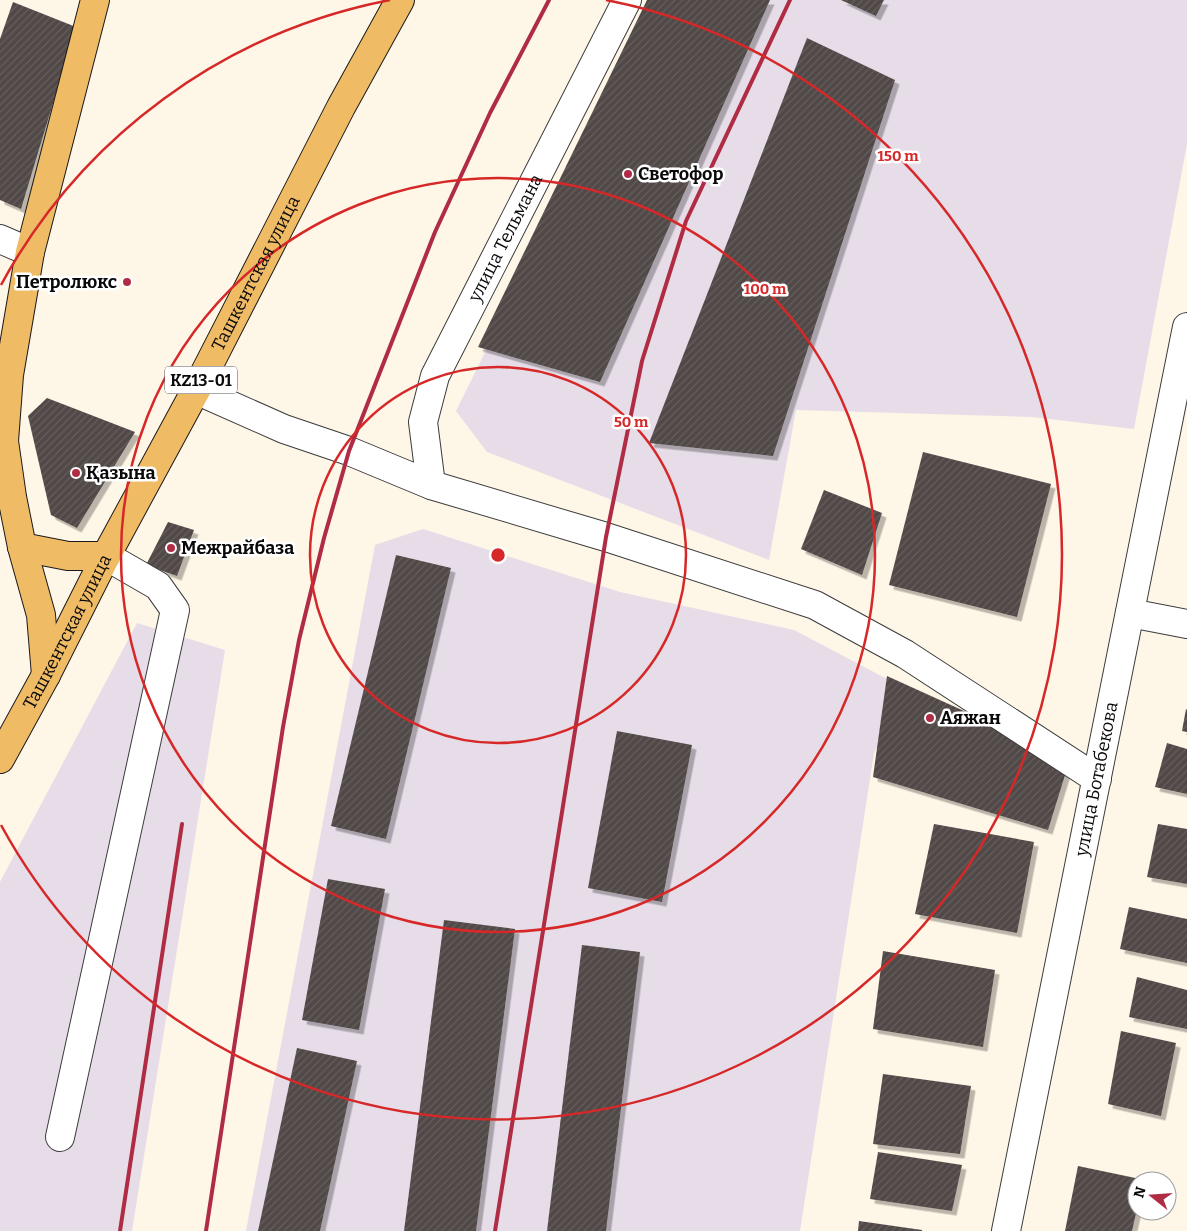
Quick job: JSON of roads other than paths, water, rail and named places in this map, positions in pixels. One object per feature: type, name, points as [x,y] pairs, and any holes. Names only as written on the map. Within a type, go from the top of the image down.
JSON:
[{"type":"main road","points":[[46,675],[41,615],[22,547],[4,441],[8,375],[30,252],[95,0]]},
{"type":"main road","name":"Ташкентская улица","points":[[0,759],[46,675],[106,556],[196,390],[341,107],[400,0]]},
{"type":"main road","points":[[22,547],[68,556],[106,556]]},
{"type":"street","name":"улица Тельмана","points":[[431,485],[423,422],[435,376],[627,0]]},
{"type":"street","points":[[0,239],[30,252]]},
{"type":"street","name":"улица Ботабекова","points":[[1006,1231],[1187,327]]},
{"type":"street","points":[[196,390],[284,429],[348,451],[431,485],[606,538],[815,605],[905,654],[1097,779]]},
{"type":"street","points":[[60,1137],[175,610],[158,586],[106,556]]},
{"type":"street","points":[[1130,613],[1187,624]]},
{"type":"railway","points":[[206,1231],[283,727],[299,640],[324,538],[349,451],[435,232],[490,113],[549,0]]},
{"type":"railway","points":[[495,1231],[606,537],[642,361],[686,221],[790,0]]},
{"type":"railway","points":[[120,1231],[182,824]]},
{"type":"place","name":"Светофор","points":[[628,174]]},
{"type":"place","name":"Петролюкс","points":[[127,282]]},
{"type":"place","name":"Қазына","points":[[76,473]]},
{"type":"place","name":"Межрайбаза","points":[[171,548]]},
{"type":"place","name":"Аяжан","points":[[930,718]]}]
